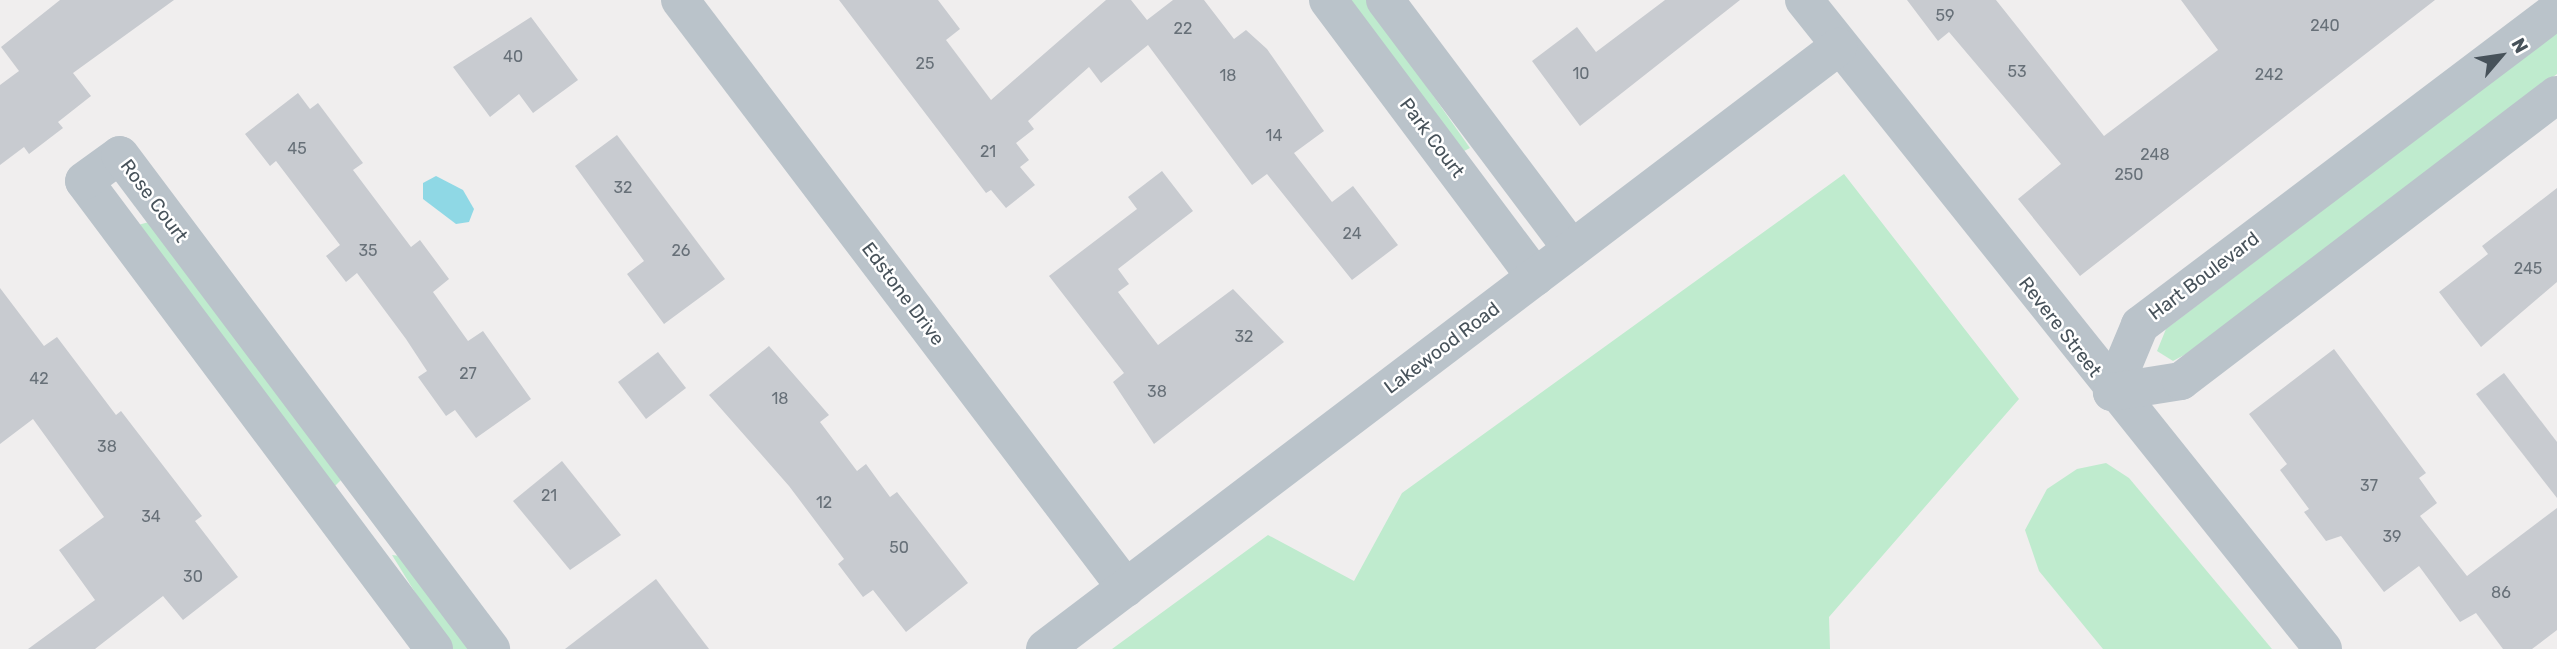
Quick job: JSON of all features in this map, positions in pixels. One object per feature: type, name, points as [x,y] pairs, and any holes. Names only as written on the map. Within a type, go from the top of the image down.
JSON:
[{"type":"street","name":"Edstone Drive","points":[[680,0],[1126,588]]},
{"type":"street","name":"Park Court","points":[[1328,0],[1535,277]]},
{"type":"street","points":[[1385,0],[1572,249]]},
{"type":"street","name":"Revere Street","points":[[1804,0],[1838,47],[2112,391],[2323,649]]},
{"type":"street","name":"Hart Boulevard","points":[[2112,391],[2140,325],[2557,10]]},
{"type":"street","name":"Lakewood Road","points":[[1045,649],[1838,47]]},
{"type":"street","points":[[2112,391],[2181,381],[2557,95]]},
{"type":"street","name":"Rose Court","points":[[434,649],[85,181],[120,155],[491,649]]},
{"type":"green space","points":[[1346,0],[1366,0],[1470,148],[1464,151]]},
{"type":"green space","points":[[2557,32],[2557,74],[2186,354],[2173,361],[2157,351],[2166,329]]},
{"type":"green space","points":[[1844,174],[2019,399],[1829,617],[1830,649],[1112,649],[1268,535],[1354,581],[1402,493]]},
{"type":"green space","points":[[149,222],[341,480],[334,487],[138,225]]},
{"type":"green space","points":[[2106,463],[2129,478],[2272,649],[2103,649],[2039,571],[2025,530],[2047,489],[2077,469]]},
{"type":"green space","points":[[392,555],[400,556],[472,649],[450,649]]},
{"type":"water","points":[[436,176],[463,190],[474,209],[469,222],[456,224],[423,199],[423,183]]},
{"type":"building","points":[[60,0],[174,0],[73,73],[91,96],[58,122],[63,128],[29,154],[24,147],[0,165],[0,85],[19,71],[1,47]]},
{"type":"building","points":[[839,0],[938,0],[960,29],[946,40],[991,100],[1106,0],[1131,0],[1147,20],[1173,0],[1204,0],[1234,39],[1246,30],[1267,49],[1324,131],[1294,153],[1332,202],[1353,186],[1398,245],[1352,280],[1267,174],[1252,185],[1148,45],[1101,83],[1089,67],[1028,121],[1034,129],[1016,143],[1029,160],[1020,167],[1035,185],[1006,208],[991,190],[986,193]]},
{"type":"building","points":[[1665,0],[1740,0],[1580,126],[1532,61],[1577,27],[1596,52]]},
{"type":"building","points":[[1907,0],[1996,0],[2104,136],[2218,50],[2181,0],[2435,0],[2080,276],[2018,199],[2061,164],[1949,32],[1938,41]]},
{"type":"building","points":[[531,17],[578,80],[533,113],[519,94],[490,117],[453,67]]},
{"type":"building","points":[[298,93],[310,109],[318,103],[363,163],[353,170],[411,247],[420,240],[449,279],[433,292],[468,341],[483,331],[531,399],[476,438],[455,410],[446,416],[418,377],[427,371],[357,273],[346,282],[326,256],[340,245],[276,161],[270,166],[245,134]]},
{"type":"building","points":[[617,135],[725,279],[664,324],[627,274],[644,261],[575,166]]},
{"type":"building","points":[[1162,171],[1193,211],[1118,269],[1129,284],[1118,292],[1158,345],[1233,289],[1284,342],[1154,444],[1113,382],[1124,373],[1049,276],[1137,209],[1128,197]]},
{"type":"building","points":[[2557,188],[2557,282],[2481,347],[2439,292],[2488,254],[2482,246]]},
{"type":"building","points":[[0,288],[44,346],[57,337],[116,415],[121,411],[202,516],[195,521],[238,577],[183,620],[163,596],[95,649],[28,649],[95,600],[59,550],[104,517],[33,419],[0,444]]},
{"type":"building","points":[[769,346],[829,415],[820,422],[857,471],[866,464],[890,497],[897,492],[968,583],[906,632],[873,590],[863,597],[838,564],[844,559],[789,486],[709,395]]},
{"type":"building","points":[[2334,349],[2426,473],[2419,478],[2437,503],[2420,516],[2467,576],[2557,508],[2557,630],[2532,649],[2503,649],[2476,613],[2460,622],[2419,566],[2384,592],[2341,536],[2326,541],[2304,512],[2309,509],[2280,470],[2287,464],[2249,414]]},
{"type":"building","points":[[658,352],[686,388],[646,419],[618,382]]},
{"type":"building","points":[[2504,373],[2557,442],[2557,498],[2476,394]]},
{"type":"building","points":[[562,461],[621,535],[570,570],[513,501]]},
{"type":"building","points":[[656,579],[709,649],[565,649]]}]
